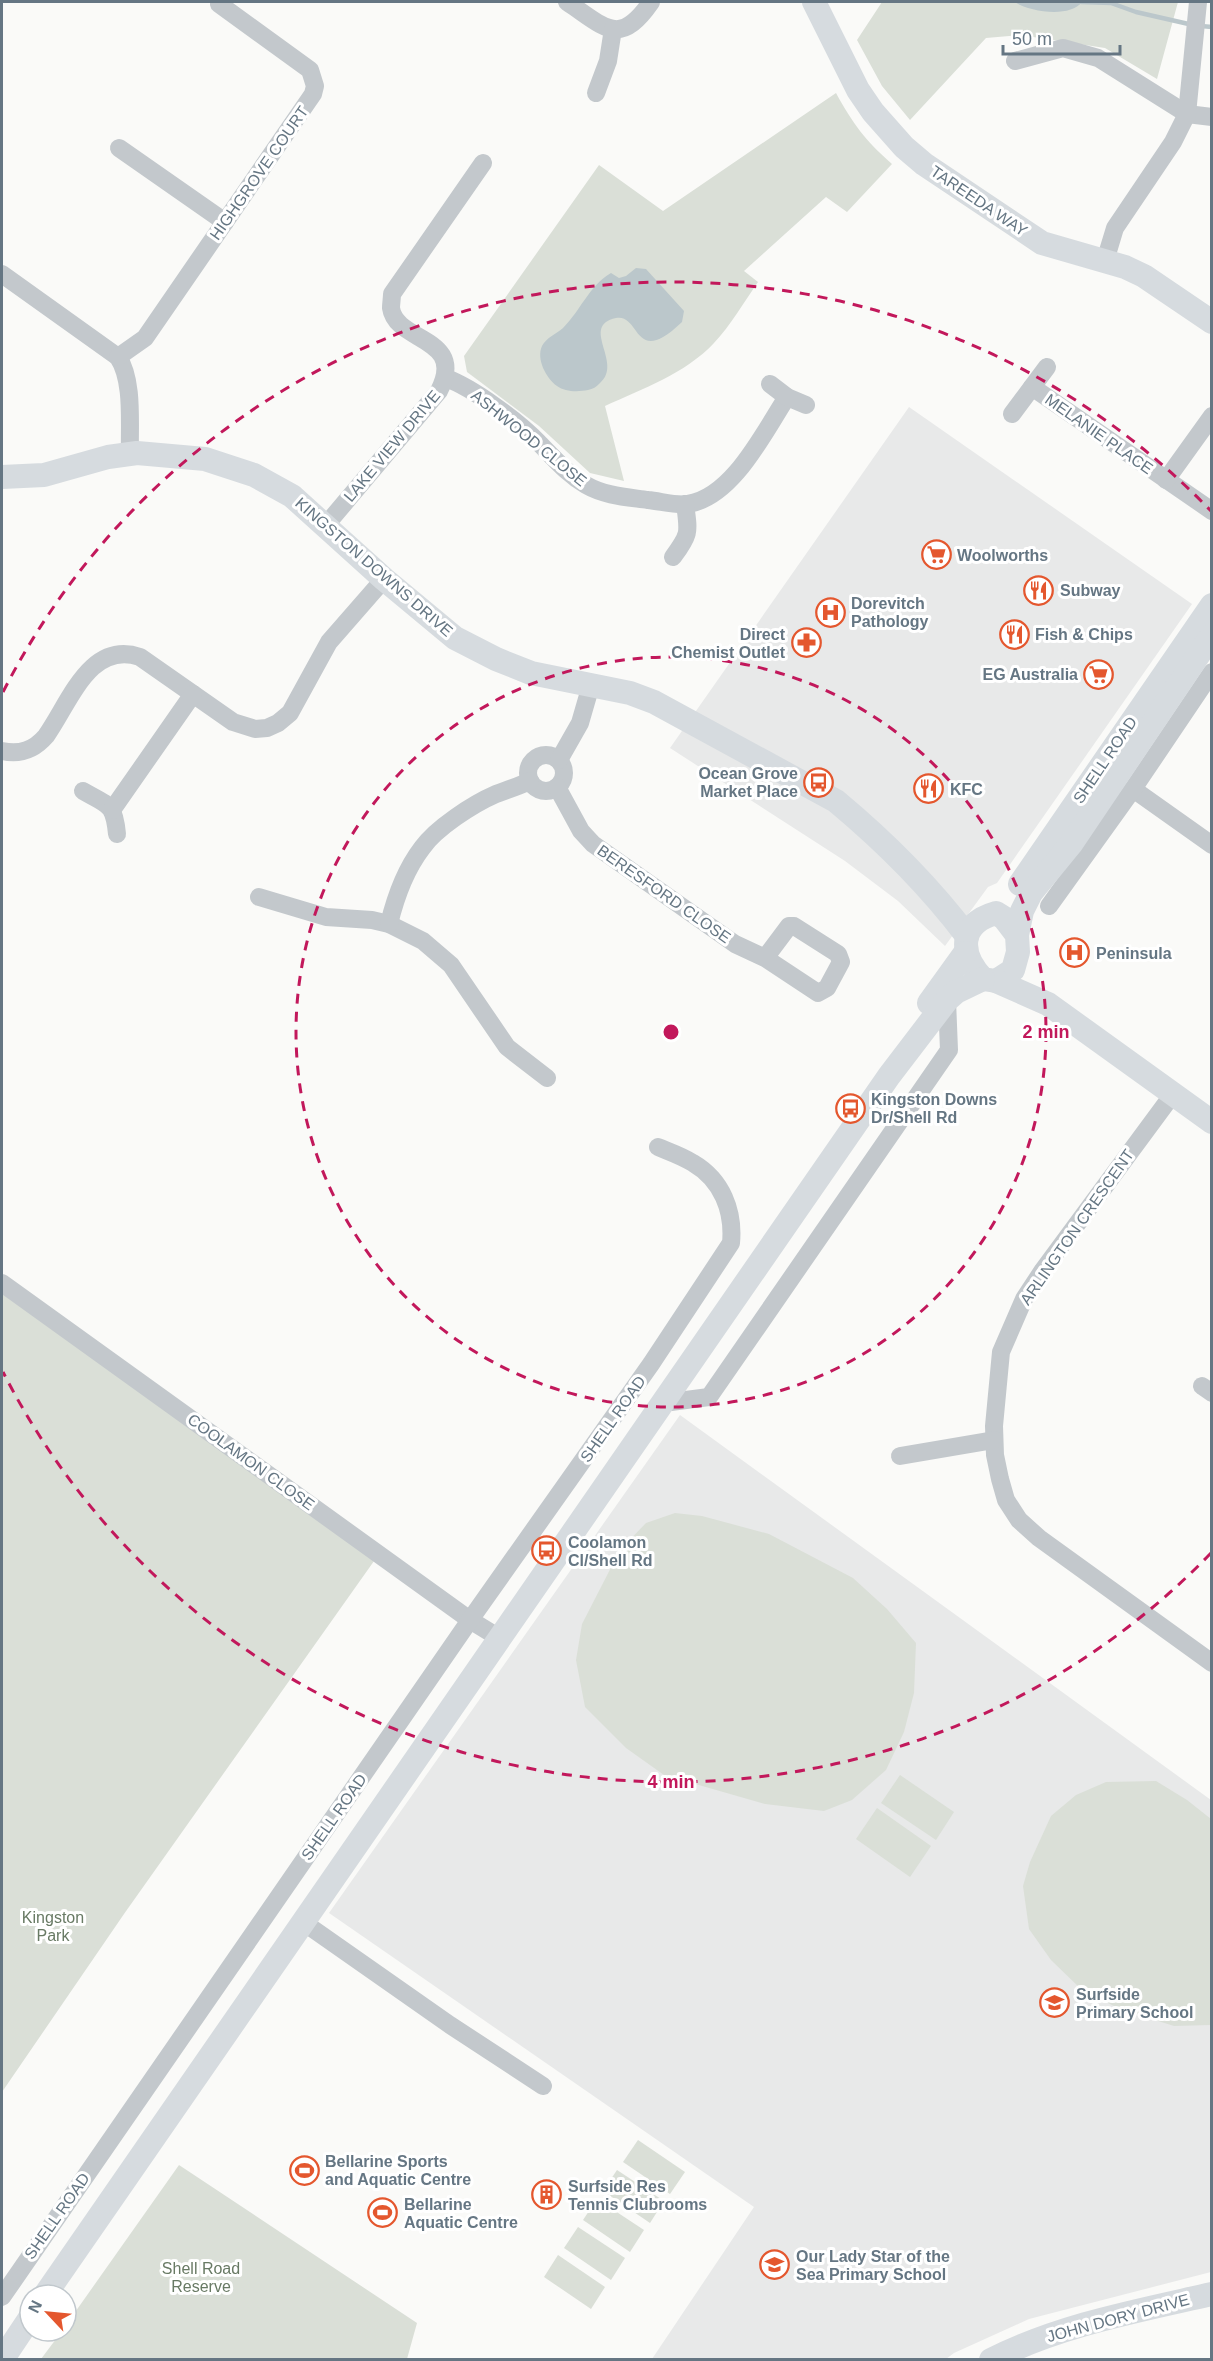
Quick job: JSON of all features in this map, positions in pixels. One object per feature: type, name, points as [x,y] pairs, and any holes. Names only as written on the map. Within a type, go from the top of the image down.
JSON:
[{"type":"main road","name":"TAREEDA WAY","points":[[814,2],[858,90],[873,112],[904,147],[924,164],[1042,243],[1105,261],[1143,276],[1212,322]]},
{"type":"main road","name":"KINGSTON DOWNS DRIVE","points":[[2,477],[44,475],[108,457],[130,454],[205,459],[254,475],[291,496],[384,579],[455,638],[496,659],[531,673],[630,693],[654,702],[720,740],[837,801],[935,895],[966,944]]},
{"type":"main road","name":"SHELL ROAD","points":[[1018,943],[1022,911],[1030,893],[1071,844],[1206,634],[1212,605]]},
{"type":"main road","name":"SHELL ROAD","points":[[991,914],[1004,907],[1206,634]]},
{"type":"main road","name":"KINGSTON DOWNS DRIVE","points":[[935,895],[991,914]]},
{"type":"main road","points":[[1048,1004],[1004,918],[991,914],[975,924],[966,944],[973,968],[990,980],[1048,1004],[1212,1122]]},
{"type":"main road","points":[[990,980],[1012,970],[1018,943]]},
{"type":"main road","name":"SHELL ROAD","points":[[890,1076],[928,1004],[966,944]]},
{"type":"main road","name":"SHELL ROAD","points":[[53,2283],[890,1076],[947,1000],[956,992],[990,980]]},
{"type":"main road","name":"JOHN DORY DRIVE","points":[[992,2360],[1033,2340],[1212,2294]]},
{"type":"main road","points":[[2,2360],[18,2336]]},
{"type":"street","points":[[567,2],[606,28],[613,29],[626,28],[634,24],[651,2]]},
{"type":"street","points":[[1105,261],[1116,228],[1149,180],[1177,135],[1187,114],[1198,2]]},
{"type":"street","name":"HIGHGROVE COURT","points":[[118,357],[145,338],[313,94],[315,86],[310,70],[219,4]]},
{"type":"street","points":[[596,93],[608,61],[613,29]]},
{"type":"street","points":[[1015,61],[1063,48],[1098,58],[1187,114],[1212,117]]},
{"type":"street","points":[[119,147],[225,222]]},
{"type":"street","name":"LAKE VIEW DRIVE","points":[[326,525],[439,391],[446,378],[446,366],[439,351],[398,322],[391,309],[393,294],[483,163]]},
{"type":"street","points":[[2,274],[118,357],[124,365],[128,381],[130,454]]},
{"type":"street","name":"MELANIE PLACE","points":[[1012,414],[1047,367]]},
{"type":"street","name":"ASHWOOD CLOSE","points":[[446,378],[464,386],[517,424],[537,441],[559,465],[587,485],[609,494],[685,504],[710,497],[732,479],[787,397]]},
{"type":"street","points":[[770,384],[787,397],[806,405]]},
{"type":"street","name":"MELANIE PLACE","points":[[1032,387],[1212,511]]},
{"type":"street","name":"MELANIE PLACE","points":[[1166,480],[1212,416]]},
{"type":"street","points":[[673,558],[687,538],[685,504]]},
{"type":"street","points":[[2,751],[17,753],[27,751],[39,744],[96,662],[107,656],[130,653],[140,657],[243,727],[267,728],[278,723],[293,707],[329,642],[384,579]]},
{"type":"street","points":[[1049,906],[1133,789],[1212,672]]},
{"type":"street","points":[[559,760],[580,723],[591,686]]},
{"type":"street","points":[[112,810],[193,693]]},
{"type":"street","points":[[553,756],[559,760],[564,772],[557,787],[544,791],[530,781],[530,765],[538,757],[553,756]]},
{"type":"street","points":[[389,924],[414,859],[423,846],[476,805],[530,781]]},
{"type":"street","name":"BERESFORD CLOSE","points":[[557,787],[581,831],[593,844],[735,944],[765,958]]},
{"type":"street","points":[[1133,789],[1212,845]]},
{"type":"street","points":[[83,791],[110,806],[115,813],[117,834]]},
{"type":"street","points":[[259,897],[319,915],[389,924],[423,941],[451,965],[507,1047],[547,1078]]},
{"type":"street","name":"SHELL ROAD","points":[[2,2297],[470,1620],[651,1364],[670,1393],[710,1397],[949,1050],[947,1000]]},
{"type":"street","name":"ARLINGTON CRESCENT","points":[[1173,1094],[1024,1299],[1001,1352],[996,1389],[994,1440],[1006,1500],[1019,1520],[1039,1538],[1212,1663]]},
{"type":"street","points":[[651,1364],[731,1243],[733,1222],[728,1204],[716,1184],[694,1163],[658,1147]]},
{"type":"street","name":"COOLAMON CLOSE","points":[[2,1283],[501,1640]]},
{"type":"street","points":[[900,1456],[994,1440]]},
{"type":"street","points":[[303,1922],[450,2025],[543,2086]]},
{"type":"shaded area","points":[[1015,2],[1082,2],[1069,10],[1050,12],[1022,6]]},
{"type":"shaded area","points":[[636,268],[646,269],[684,311],[682,322],[666,335],[655,340],[646,340],[624,319],[616,318],[606,322],[601,329],[601,337],[606,356],[606,375],[596,387],[591,389],[580,391],[560,388],[549,378],[541,362],[542,346],[563,328],[603,278],[611,273],[619,278],[626,276]]},
{"type":"shaded area","points":[[909,407],[1192,604],[997,883],[988,887],[945,946],[898,901],[845,861],[670,748]]},
{"type":"shaded area","points":[[680,1415],[1211,1800],[1211,2272],[1029,2319],[954,2353],[946,2359],[652,2359],[754,2207],[329,1913]]},
{"type":"green space","points":[[882,2],[1178,2],[1157,79],[1105,48],[1020,35],[986,38],[910,120],[882,86],[857,40]]},
{"type":"green space","points":[[836,93],[860,131],[892,164],[847,212],[826,197],[744,271],[758,282],[726,329],[703,354],[662,380],[605,406],[624,481],[590,473],[539,426],[467,372],[464,356],[599,165],[663,211]]},
{"type":"green space","name":"Kingston Park","points":[[2,1283],[379,1554],[124,1914],[2,2092]]},
{"type":"green space","points":[[675,1513],[702,1516],[769,1534],[853,1578],[887,1609],[916,1643],[914,1693],[904,1732],[886,1770],[852,1800],[824,1811],[765,1804],[664,1775],[626,1748],[585,1707],[576,1660],[582,1624],[620,1550],[646,1523]]},
{"type":"green space","points":[[900,1775],[954,1812],[936,1840],[881,1803]]},
{"type":"green space","points":[[1156,1781],[1187,1800],[1211,1819],[1211,2025],[1174,2026],[1120,2009],[1082,1990],[1051,1960],[1029,1929],[1023,1886],[1030,1862],[1051,1816],[1076,1795],[1106,1782]]},
{"type":"green space","points":[[877,1808],[931,1846],[910,1877],[856,1839]]},
{"type":"green space","points":[[638,2140],[685,2172],[670,2194],[623,2162]]},
{"type":"green space","name":"Shell Road Reserve","points":[[179,2165],[417,2323],[407,2359],[41,2359],[53,2343],[78,2343],[78,2308]]},
{"type":"green space","points":[[617,2170],[664,2201],[650,2223],[603,2191]]},
{"type":"green space","points":[[597,2199],[644,2230],[630,2252],[583,2220]]},
{"type":"green space","points":[[578,2227],[625,2258],[611,2280],[564,2248]]},
{"type":"green space","points":[[558,2255],[605,2287],[591,2309],[544,2277]]},
{"type":"waterway","points":[[1081,2],[1111,3],[1136,12],[1193,25]]},
{"type":"waterway","points":[[1201,26],[1212,27]]},
{"type":"place","name":"Woolworths","points":[[936,555]]},
{"type":"place","name":"Subway","points":[[1039,590]]},
{"type":"place","name":"Dorevitch Pathology","points":[[830,612]]},
{"type":"place","name":"Fish & Chips","points":[[1014,634]]},
{"type":"place","name":"Direct Chemist Outlet","points":[[806,643]]},
{"type":"place","name":"EG Australia","points":[[1099,674]]},
{"type":"place","name":"Ocean Grove Market Place","points":[[819,782]]},
{"type":"place","name":"KFC","points":[[929,789]]},
{"type":"place","name":"Peninsula","points":[[1075,953]]},
{"type":"place","name":"Kingston Downs Dr/Shell Rd","points":[[850,1108]]},
{"type":"place","name":"Coolamon Cl/Shell Rd","points":[[547,1551]]},
{"type":"place","name":"Surfside Primary School","points":[[1055,2003]]},
{"type":"place","name":"Bellarine Sports and Aquatic Centre","points":[[304,2170]]},
{"type":"place","name":"Surfside Res Tennis Clubrooms","points":[[547,2195]]},
{"type":"place","name":"Bellarine Aquatic Centre","points":[[383,2213]]},
{"type":"place","name":"Our Lady Star of the Sea Primary School","points":[[775,2265]]}]
